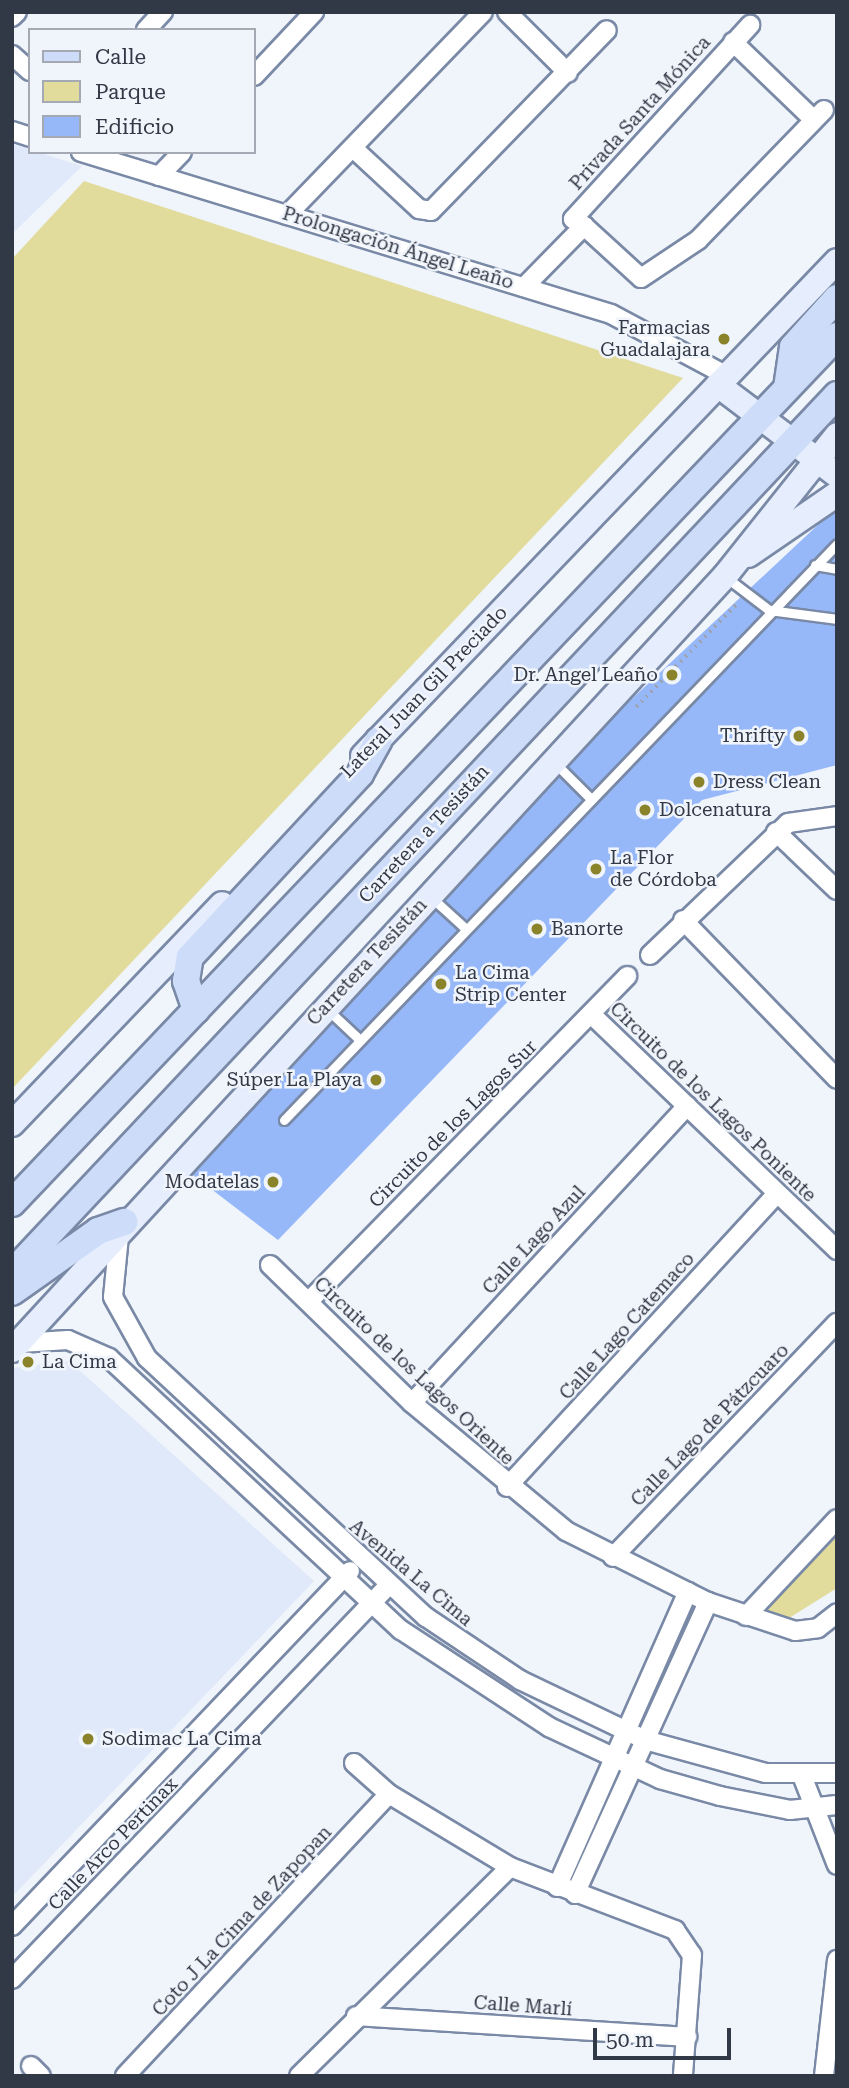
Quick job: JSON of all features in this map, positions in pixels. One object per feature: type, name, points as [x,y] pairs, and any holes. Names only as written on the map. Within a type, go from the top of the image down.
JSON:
[{"type":"main road","name":"Lateral Juan Gil Preciado","points":[[12,1124],[377,741],[717,375],[837,261]]},
{"type":"main road","points":[[787,388],[793,347],[837,298]]},
{"type":"main road","points":[[12,1203],[837,336]]},
{"type":"main road","name":"Prolongación Ángel Leaño","points":[[717,375],[762,414],[796,438],[814,462],[837,475]]},
{"type":"main road","name":"Carretera a Tesistán","points":[[12,1273],[837,395]]},
{"type":"main road","name":"Prolongación Ángel Leaño","points":[[796,438],[835,441]]},
{"type":"main road","points":[[731,569],[814,462],[835,441]]},
{"type":"main road","points":[[731,569],[837,494]]},
{"type":"main road","name":"Carretera Tesistán","points":[[16,1346],[124,1223],[731,569]]},
{"type":"main road","points":[[196,1010],[186,981],[190,957],[360,774],[377,741]]},
{"type":"main road","points":[[12,1292],[98,1231],[124,1223]]},
{"type":"street","points":[[12,17],[17,12]]},
{"type":"street","points":[[148,28],[163,12]]},
{"type":"street","points":[[256,74],[314,12]]},
{"type":"street","points":[[287,215],[483,12]]},
{"type":"street","points":[[507,12],[568,73]]},
{"type":"street","name":"Privada Santa Mónica","points":[[584,226],[573,219],[750,25]]},
{"type":"street","points":[[353,148],[419,209],[431,211],[607,30]]},
{"type":"street","points":[[524,287],[584,226],[641,278],[698,240],[819,115],[733,42]]},
{"type":"street","points":[[12,55],[28,69]]},
{"type":"street","name":"Prolongación Ángel Leaño","points":[[87,154],[611,314],[717,375]]},
{"type":"street","points":[[159,176],[180,154]]},
{"type":"street","points":[[650,955],[683,920],[788,823],[837,816]]},
{"type":"street","points":[[776,832],[837,890]]},
{"type":"street","points":[[683,920],[837,1079]]},
{"type":"street","name":"Circuito de los Lagos Sur","points":[[309,1301],[626,976]]},
{"type":"street","name":"Circuito de los Lagos Poniente","points":[[591,1014],[837,1250]]},
{"type":"street","name":"Calle Lago Azul","points":[[412,1403],[687,1106]]},
{"type":"street","name":"Calle Lago Catemaco","points":[[507,1487],[777,1192]]},
{"type":"street","name":"Avenida La Cima","points":[[124,1223],[111,1267],[113,1297],[136,1343],[170,1380],[388,1586],[520,1680],[626,1732],[719,1764],[803,1778],[830,1774]]},
{"type":"street","name":"Circuito de los Lagos Oriente","points":[[270,1265],[412,1403],[507,1487],[613,1557],[708,1602],[795,1631],[818,1628],[837,1613]]},
{"type":"street","name":"Calle Lago de Pátzcuaro","points":[[613,1557],[837,1323]]},
{"type":"street","points":[[16,1346],[41,1337],[90,1348],[153,1400],[370,1604],[496,1696],[614,1759],[720,1796],[815,1810],[836,1808],[830,1774]]},
{"type":"street","points":[[153,1400],[170,1380]]},
{"type":"street","points":[[746,1616],[837,1519]]},
{"type":"street","name":"Calle Arco Pertinax","points":[[12,1926],[360,1561]]},
{"type":"street","name":"Calle Arco Pertinax","points":[[12,1979],[388,1586]]},
{"type":"street","points":[[557,1887],[688,1592]]},
{"type":"street","points":[[575,1894],[708,1602]]},
{"type":"street","points":[[646,1686],[665,1695]]},
{"type":"street","points":[[354,1763],[389,1794],[510,1867],[575,1894],[676,1930],[687,1941],[692,1955],[683,2076]]},
{"type":"street","points":[[803,1778],[837,1865]]},
{"type":"street","name":"Coto J La Cima de Zapopan","points":[[125,2076],[389,1794]]},
{"type":"street","points":[[595,1801],[614,1810]]},
{"type":"street","points":[[299,2076],[356,2016],[510,1867]]},
{"type":"street","points":[[824,2076],[837,1960]]},
{"type":"street","name":"Calle Marlí","points":[[356,2016],[687,2037]]},
{"type":"lane","points":[[284,1121],[769,610],[837,544]]},
{"type":"lane","points":[[815,565],[837,569]]},
{"type":"lane","points":[[731,569],[769,610],[837,619]]},
{"type":"lane","points":[[553,762],[590,798]]},
{"type":"lane","points":[[429,895],[466,929]]},
{"type":"lane","points":[[325,1007],[360,1041]]},
{"type":"shaded area","points":[[12,144],[28,149],[28,154],[44,154],[82,166],[12,234]]},
{"type":"shaded area","name":"Sodimac La Cima","points":[[69,1361],[314,1581],[12,1897],[12,1368]]},
{"type":"green space","points":[[84,181],[683,378],[12,1089],[12,259]]},
{"type":"green space","points":[[837,1519],[837,1588],[786,1620],[746,1616]]},
{"type":"building","name":"La Cima Strip Center","points":[[837,507],[837,765],[702,800],[278,1240],[185,1169],[560,766]]},
{"type":"place","name":"Farmacias Guadalajara","points":[[724,339]]},
{"type":"place","name":"Dr. Angel Leaño","points":[[672,675]]},
{"type":"place","name":"Thrifty","points":[[799,736]]},
{"type":"place","name":"Dress Clean","points":[[699,782]]},
{"type":"place","name":"Dolcenatura","points":[[645,810]]},
{"type":"place","name":"La Flor de Córdoba","points":[[596,869]]},
{"type":"place","name":"Banorte","points":[[537,929]]},
{"type":"place","name":"La Cima Strip Center","points":[[441,984]]},
{"type":"place","name":"Súper La Playa","points":[[376,1080]]},
{"type":"place","name":"Modatelas","points":[[273,1182]]},
{"type":"place","name":"La Cima","points":[[28,1362]]},
{"type":"place","name":"Sodimac La Cima","points":[[88,1739]]}]
